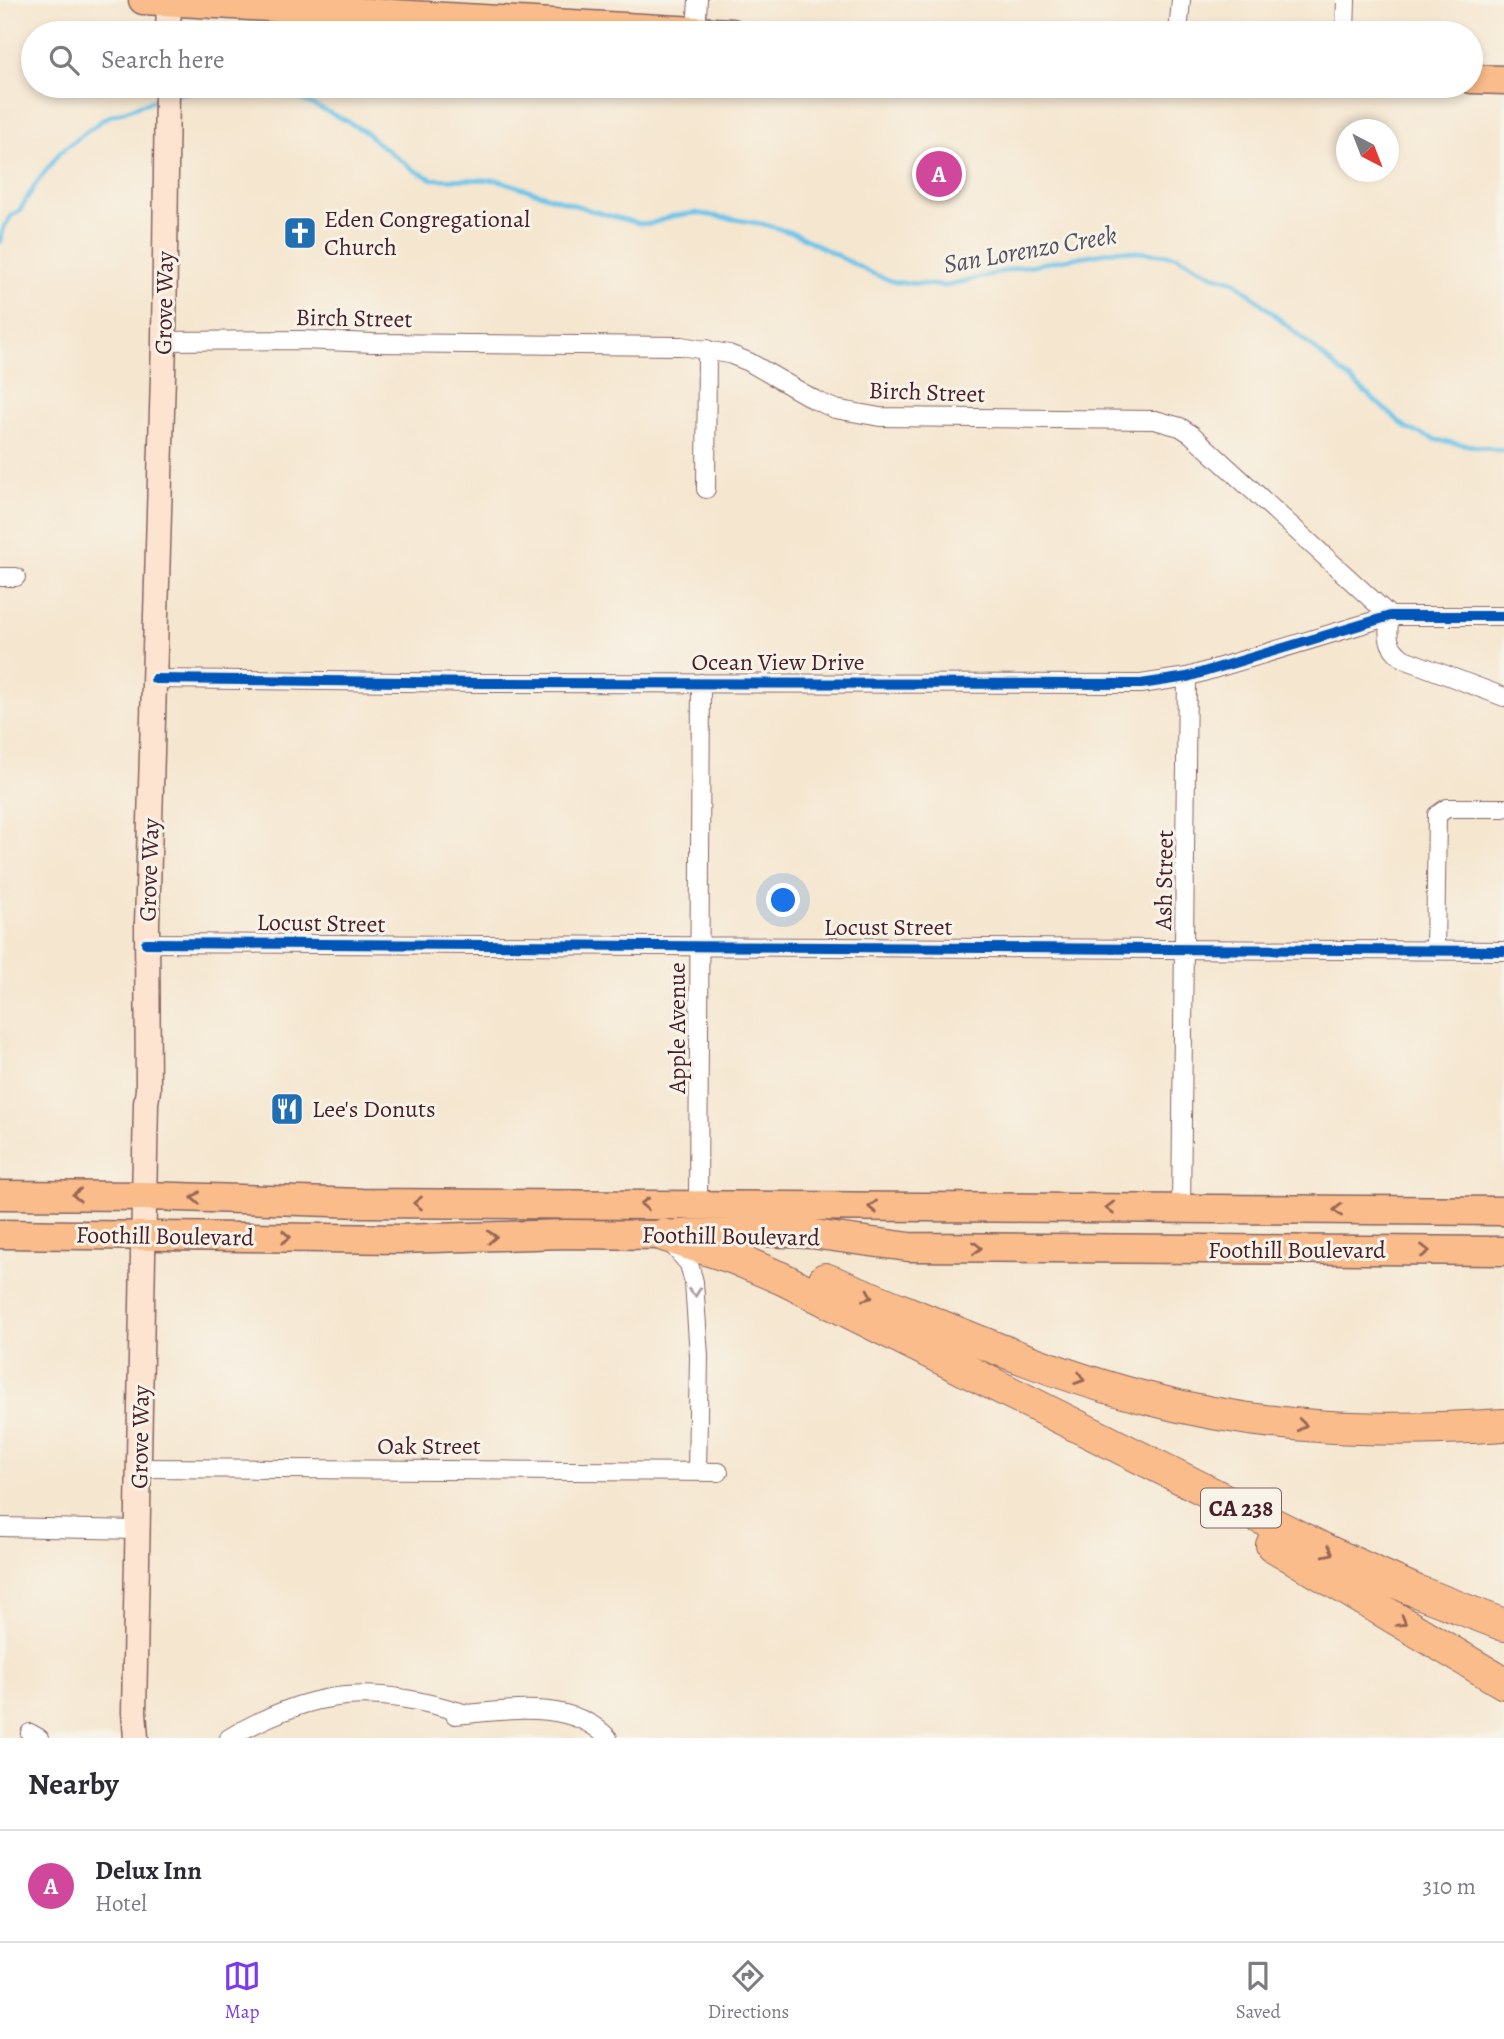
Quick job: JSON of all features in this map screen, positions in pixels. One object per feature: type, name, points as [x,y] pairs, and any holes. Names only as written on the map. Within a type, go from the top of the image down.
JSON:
[{"type":"highway","name":"CA 238","points":[[663,1235],[767,1271],[1346,1560],[1504,1625]]},
{"type":"highway","points":[[663,1235],[753,1252],[1052,1369],[1095,1384],[1186,1408],[1260,1421],[1333,1428],[1388,1430],[1504,1425]]},
{"type":"highway","points":[[983,1379],[1117,1453],[1504,1683]]},
{"type":"main road","points":[[164,21],[156,1],[515,21]]},
{"type":"main road","points":[[1483,79],[1504,80]]},
{"type":"main road","name":"Grove Way","points":[[136,1738],[134,1712],[137,1530],[145,1103],[148,1090],[146,943],[164,341],[167,98]]},
{"type":"main road","name":"Foothill Boulevard","points":[[0,1195],[145,1196],[362,1203],[1504,1211]]},
{"type":"main road","name":"Foothill Boulevard","points":[[0,1234],[399,1239],[565,1234],[663,1235],[737,1231],[783,1232],[909,1247],[1504,1251]]},
{"type":"street","points":[[696,21],[698,0]]},
{"type":"street","points":[[1179,21],[1181,0]]},
{"type":"street","points":[[1345,21],[1346,0]]},
{"type":"street","name":"Birch Street","points":[[164,341],[655,345],[707,349],[749,362],[815,400],[856,414],[880,417],[1155,420],[1180,426],[1390,615]]},
{"type":"street","points":[[706,489],[707,349]]},
{"type":"street","points":[[1504,616],[1390,615],[1386,637],[1395,653],[1404,659],[1504,697]]},
{"type":"street","name":"Ocean View Drive","points":[[155,679],[1141,684],[1187,677],[1390,615]]},
{"type":"street","name":"Ash Street","points":[[1181,1209],[1187,677]]},
{"type":"street","name":"Apple Avenue","points":[[698,1205],[701,683]]},
{"type":"street","points":[[1435,951],[1437,815],[1447,808],[1504,808]]},
{"type":"street","name":"Locust Street","points":[[146,943],[1504,951]]},
{"type":"street","points":[[663,1235],[689,1264],[694,1282],[699,1356],[697,1472]]},
{"type":"street","name":"Oak Street","points":[[139,1468],[719,1472]]},
{"type":"street","points":[[0,1527],[137,1530]]},
{"type":"street","points":[[229,1738],[273,1714],[301,1704],[326,1698],[376,1695],[429,1714],[447,1716],[541,1710],[565,1714],[598,1728],[608,1738]]},
{"type":"waterway","name":"San Lorenzo Creek","points":[[298,98],[367,133],[414,170],[432,179],[498,180],[637,223],[650,224],[673,216],[696,213],[763,224],[796,234],[894,282],[947,286],[1016,268],[1120,250],[1177,256],[1213,275],[1235,281],[1408,429],[1437,440],[1504,451]]},
{"type":"waterway","name":"San Lorenzo Creek","points":[[0,242],[4,227],[11,216],[20,210],[60,152],[105,118],[157,99]]},
{"type":"cycle path","points":[[155,679],[483,683],[1141,684],[1187,677],[1390,616],[1504,616]]},
{"type":"cycle path","points":[[146,943],[1504,951]]},
{"type":"place","name":"Delux Inn","points":[[939,174]]},
{"type":"place","name":"Eden Congregational Church","points":[[300,233]]},
{"type":"place","name":"Lee's Donuts","points":[[287,1109]]}]
